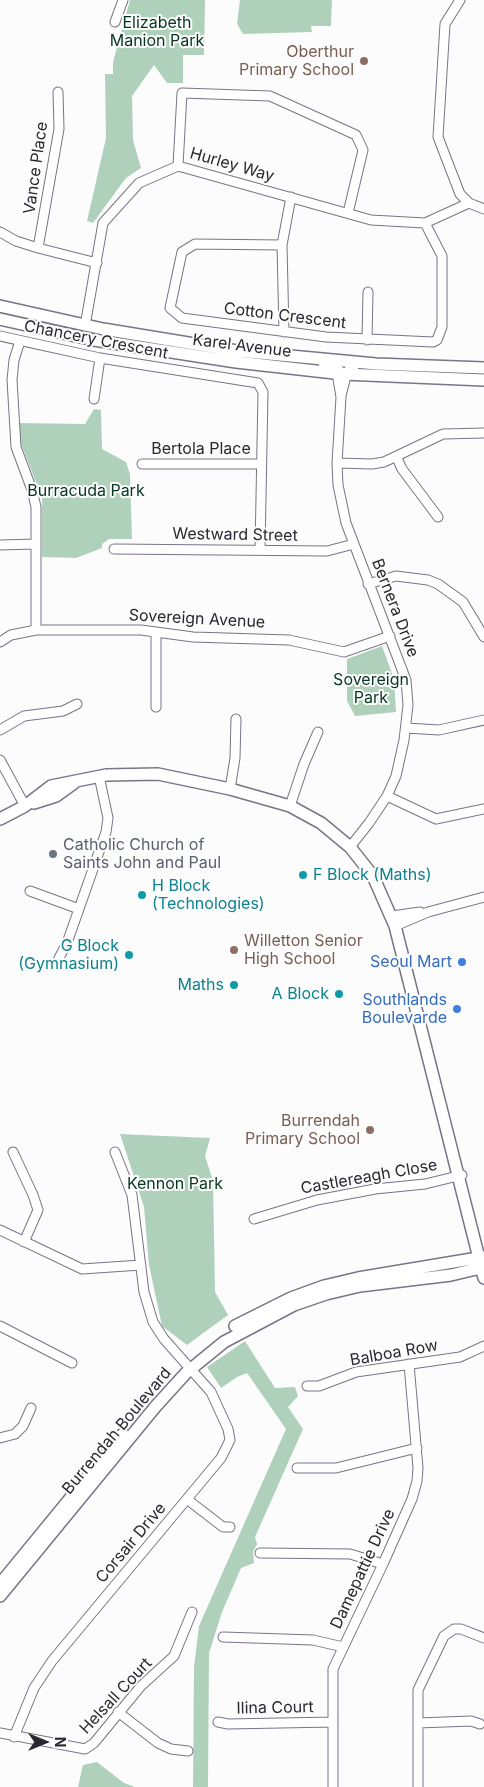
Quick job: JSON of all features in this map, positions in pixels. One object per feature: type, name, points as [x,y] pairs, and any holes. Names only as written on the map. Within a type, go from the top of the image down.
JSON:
[{"type":"main road","name":"Karel Avenue","points":[[0,306],[85,326],[194,344],[308,358],[484,368]]},
{"type":"main road","name":"Karel Avenue","points":[[0,318],[94,340],[219,360],[343,374],[484,380]]},
{"type":"main road","points":[[0,819],[25,806],[51,786],[121,773],[158,774],[230,789],[290,806],[321,823],[350,847],[373,876],[396,920],[482,1263]]},
{"type":"main road","points":[[396,920],[482,1263]]},
{"type":"main road","name":"Burrendah Boulevard","points":[[0,1584],[147,1405],[233,1327],[291,1298],[358,1278],[482,1263]]},
{"type":"main road","name":"Burrendah Boulevard","points":[[0,1596],[189,1366]]},
{"type":"street","points":[[114,22],[123,0]]},
{"type":"street","points":[[460,0],[445,24],[438,137],[460,194],[470,203],[484,209]]},
{"type":"street","name":"Vance Place","points":[[38,248],[59,129],[58,92]]},
{"type":"street","points":[[178,166],[182,94],[270,96],[356,135],[363,150],[348,213]]},
{"type":"street","name":"Hurley Way","points":[[85,326],[103,223],[139,184],[178,166],[371,220],[425,223],[470,203]]},
{"type":"street","points":[[284,332],[282,245],[290,197]]},
{"type":"street","name":"Cotton Crescent","points":[[282,245],[195,244],[182,252],[170,308],[182,318],[284,332],[367,340],[425,343],[437,340],[441,334],[442,256],[425,223]]},
{"type":"street","points":[[0,232],[16,241],[97,263]]},
{"type":"street","points":[[367,340],[368,292]]},
{"type":"street","points":[[66,334],[85,326],[94,340]]},
{"type":"street","name":"Chancery Crescent","points":[[0,336],[100,358],[258,383],[263,392],[260,550]]},
{"type":"street","points":[[20,341],[14,360],[12,380],[16,447],[35,500],[36,630]]},
{"type":"street","points":[[94,399],[100,358]]},
{"type":"street","points":[[308,358],[335,366],[343,374],[359,362]]},
{"type":"street","name":"Bernera Drive","points":[[343,374],[338,379],[341,397],[337,463],[342,505],[368,584],[406,680],[408,705],[406,728],[398,770],[387,796],[350,847]]},
{"type":"street","points":[[337,463],[372,464],[396,458],[443,434],[484,433]]},
{"type":"street","points":[[396,458],[406,476],[438,517]]},
{"type":"street","name":"Bertola Place","points":[[142,464],[261,464]]},
{"type":"street","points":[[0,545],[36,544]]},
{"type":"street","name":"Westward Street","points":[[114,549],[328,551],[354,544]]},
{"type":"street","points":[[368,584],[396,576],[428,580],[438,584],[463,602],[484,637]]},
{"type":"street","name":"Sovereign Avenue","points":[[0,642],[11,635],[36,630],[140,630],[193,637],[289,640],[344,652],[390,636]]},
{"type":"street","points":[[156,632],[156,707]]},
{"type":"street","points":[[0,730],[24,716],[63,711],[77,704]]},
{"type":"street","points":[[230,789],[236,758],[236,718]]},
{"type":"street","points":[[406,728],[439,730],[484,720]]},
{"type":"street","points":[[290,806],[304,764],[318,732]]},
{"type":"street","points":[[0,760],[25,806]]},
{"type":"street","points":[[60,958],[106,832],[108,818],[99,776]]},
{"type":"street","points":[[387,796],[436,819],[484,809]]},
{"type":"street","points":[[30,891],[79,909]]},
{"type":"street","points":[[396,920],[484,897]]},
{"type":"street","points":[[13,1152],[34,1195],[38,1210],[24,1242]]},
{"type":"street","points":[[114,1152],[132,1195],[144,1292],[156,1328],[189,1366]]},
{"type":"street","name":"Castlereagh Close","points":[[254,1219],[317,1200],[375,1189],[425,1184],[460,1176]]},
{"type":"street","points":[[0,1230],[82,1269],[141,1265]]},
{"type":"street","points":[[0,1326],[72,1364]]},
{"type":"street","name":"Balboa Row","points":[[307,1386],[319,1386],[356,1372],[460,1357],[484,1346]]},
{"type":"street","name":"Damepattie Drive","points":[[333,1787],[333,1669],[384,1564],[412,1499],[418,1468],[409,1364]]},
{"type":"street","name":"Corsair Drive","points":[[14,1737],[34,1688],[52,1661],[188,1500],[221,1458],[230,1440],[218,1403],[189,1366]]},
{"type":"street","points":[[0,1438],[15,1434],[23,1426],[31,1408]]},
{"type":"street","points":[[297,1468],[336,1468],[417,1448]]},
{"type":"street","points":[[188,1500],[223,1527],[230,1527]]},
{"type":"street","points":[[260,1553],[350,1554],[384,1564]]},
{"type":"street","name":"Helsall Court","points":[[0,1733],[86,1749],[94,1744],[118,1712],[141,1686],[174,1656],[192,1612]]},
{"type":"street","points":[[418,1787],[418,1690],[444,1636],[454,1629],[461,1629],[484,1638]]},
{"type":"street","points":[[222,1637],[313,1640],[343,1647]]},
{"type":"street","points":[[118,1712],[158,1743],[171,1750],[188,1751]]},
{"type":"street","points":[[418,1723],[471,1721],[480,1724]]},
{"type":"street","name":"Ilina Court","points":[[218,1722],[228,1724],[333,1722]]},
{"type":"green space","name":"Elizabeth Manion Park","points":[[130,0],[205,0],[204,55],[183,55],[183,83],[167,83],[154,65],[132,96],[133,140],[141,168],[126,178],[93,223],[87,221],[106,138],[105,74],[113,74],[113,62]]},
{"type":"green space","points":[[240,0],[332,0],[331,26],[311,26],[312,32],[243,34],[237,24]]},
{"type":"green space","name":"Burracuda Park","points":[[94,409],[101,410],[102,449],[126,462],[130,474],[132,539],[109,539],[102,544],[102,548],[76,558],[42,557],[42,498],[18,436],[18,423],[85,424]]},
{"type":"green space","name":"Sovereign Park","points":[[382,646],[394,679],[396,712],[355,716],[347,701],[347,659]]},
{"type":"green space","name":"Kennon Park","points":[[120,1134],[210,1138],[205,1156],[213,1181],[215,1292],[228,1315],[187,1345],[162,1326],[149,1265],[144,1207]]},
{"type":"green space","points":[[245,1341],[275,1388],[295,1387],[298,1396],[288,1407],[303,1429],[255,1537],[257,1544],[253,1552],[254,1563],[241,1568],[222,1612],[209,1653],[208,1787],[193,1787],[194,1667],[199,1626],[286,1429],[247,1373],[237,1377],[221,1388],[207,1367]]},
{"type":"green space","points":[[97,1762],[124,1783],[135,1787],[78,1787],[83,1765]]},
{"type":"place","name":"Oberthur Primary School","points":[[364,61]]},
{"type":"place","name":"Catholic Church of Saints John and Paul","points":[[53,854]]},
{"type":"place","name":"F Block (Maths)","points":[[303,875]]},
{"type":"place","name":"H Block (Technologies)","points":[[142,895]]},
{"type":"place","name":"Willetton Senior High School","points":[[234,950]]},
{"type":"place","name":"G Block (Gymnasium)","points":[[129,955]]},
{"type":"place","name":"Seoul Mart","points":[[462,962]]},
{"type":"place","name":"Maths","points":[[234,985]]},
{"type":"place","name":"A Block","points":[[339,994]]},
{"type":"place","name":"Southlands Boulevarde","points":[[457,1009]]},
{"type":"place","name":"Burrendah Primary School","points":[[370,1130]]}]
